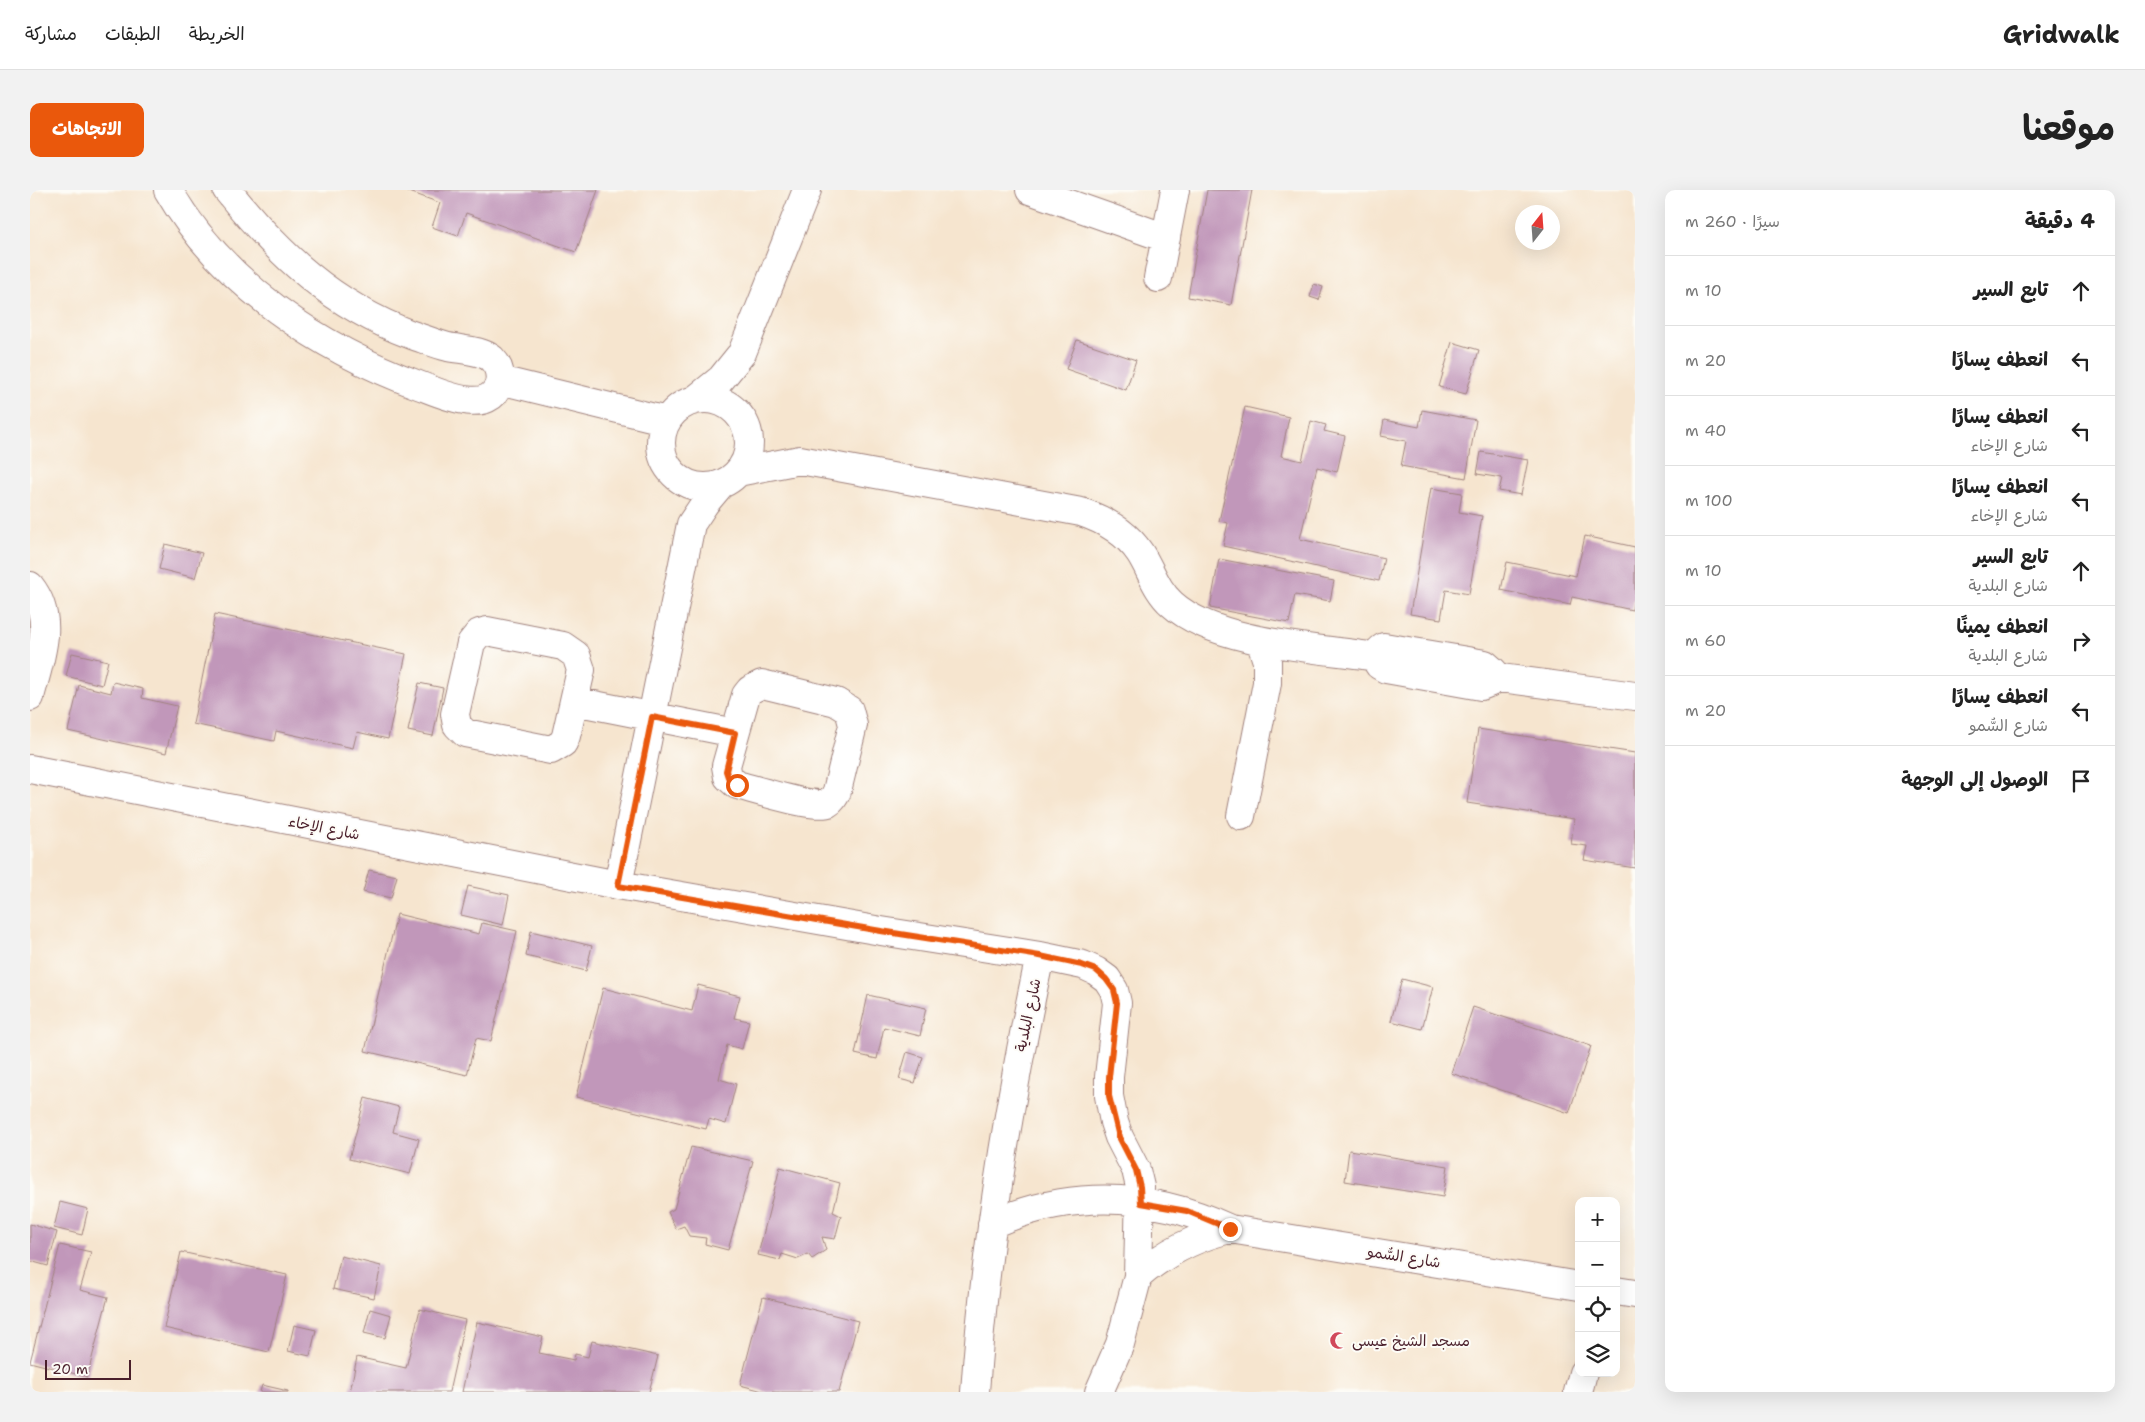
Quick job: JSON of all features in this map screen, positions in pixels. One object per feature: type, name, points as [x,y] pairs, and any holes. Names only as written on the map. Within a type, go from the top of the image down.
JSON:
[{"type":"street","points":[[168,190],[199,236],[250,288],[306,330],[349,356],[388,374],[472,402],[487,399],[498,388],[500,380],[497,365],[485,355],[448,347],[377,321],[320,286],[270,241],[227,190]]},
{"type":"street","points":[[800,460],[730,478],[710,487],[698,486],[686,483],[668,467],[662,450],[662,432],[674,411],[695,400],[721,379],[742,353],[807,190]]},
{"type":"street","points":[[1030,190],[1166,238]]},
{"type":"street","points":[[1158,278],[1175,190]]},
{"type":"street","points":[[618,886],[692,524],[705,503],[746,460],[750,447],[749,434],[743,420],[740,386],[742,353]]},
{"type":"street","points":[[500,380],[667,421]]},
{"type":"street","points":[[695,400],[708,399],[722,402],[733,409],[770,443],[800,460],[1081,512],[1098,518],[1113,526],[1128,538],[1140,553],[1158,587],[1170,603],[1184,614],[1215,628],[1260,640],[1376,657],[1379,665],[1386,669],[1481,686],[1491,682],[1493,677],[1635,696]]},
{"type":"street","points":[[676,476],[686,499],[692,524]]},
{"type":"street","points":[[30,586],[38,595],[46,623],[45,637],[30,694]]},
{"type":"street","points":[[487,631],[563,646],[571,650],[576,655],[581,670],[574,701],[563,743],[551,750],[466,733],[460,730],[455,720],[471,643],[479,633],[487,631]]},
{"type":"street","points":[[1241,816],[1268,677],[1268,661],[1260,640]]},
{"type":"street","points":[[762,684],[843,705],[849,710],[853,725],[834,798],[828,803],[814,805],[737,785],[728,777],[726,771],[735,733],[746,696],[750,690],[762,684]]},
{"type":"street","points":[[574,701],[735,733]]},
{"type":"street","name":"شارع الإخاء","points":[[30,769],[618,886],[872,930],[1040,956]]},
{"type":"street","points":[[1040,956],[1096,970],[1114,990],[1117,1003],[1109,1077],[1109,1096],[1119,1137],[1136,1170],[1140,1187],[1138,1276],[1120,1344],[1099,1392]]},
{"type":"street","name":"شارع البلدية","points":[[975,1392],[984,1281],[992,1224],[1011,1102],[1040,956]]},
{"type":"street","name":"شارع السُّمو","points":[[992,1224],[1040,1206],[1065,1201],[1090,1199],[1141,1203],[1187,1211],[1230,1229],[1575,1285]]},
{"type":"street","name":"شارع السُّمو","points":[[1138,1276],[1154,1262],[1184,1244],[1230,1229]]},
{"type":"street","points":[[1620,1292],[1635,1294]]},
{"type":"street","points":[[1578,1392],[1582,1377]]},
{"type":"building","points":[[404,190],[598,190],[576,252],[466,213],[458,236],[432,227],[440,203]]},
{"type":"building","points":[[1207,190],[1252,190],[1231,305],[1188,297]]},
{"type":"building","points":[[1314,284],[1323,287],[1319,300],[1310,297]]},
{"type":"building","points":[[1077,340],[1136,360],[1126,390],[1066,369]]},
{"type":"building","points":[[1452,342],[1479,350],[1466,394],[1439,387]]},
{"type":"building","points":[[1245,407],[1289,417],[1281,456],[1302,461],[1311,421],[1326,425],[1324,431],[1345,436],[1337,472],[1317,467],[1300,539],[1384,558],[1379,581],[1223,546],[1228,523],[1219,521]]},
{"type":"building","points":[[1422,410],[1476,420],[1466,478],[1401,466],[1406,441],[1381,436],[1384,420],[1419,427]]},
{"type":"building","points":[[1481,452],[1528,460],[1521,495],[1499,491],[1502,478],[1477,474]]},
{"type":"building","points":[[1431,488],[1462,493],[1459,512],[1482,516],[1469,594],[1446,590],[1441,619],[1410,614]]},
{"type":"building","points":[[1585,536],[1635,547],[1635,596],[1632,610],[1572,597],[1570,605],[1501,590],[1507,562],[1576,576]]},
{"type":"building","points":[[165,544],[202,553],[195,578],[159,569]]},
{"type":"building","points":[[1219,559],[1334,581],[1330,601],[1295,595],[1289,623],[1210,608]]},
{"type":"building","points":[[215,614],[406,654],[388,739],[357,732],[353,748],[276,731],[274,741],[193,724]]},
{"type":"building","points":[[72,653],[108,661],[102,685],[66,676]]},
{"type":"building","points":[[113,682],[143,689],[142,698],[177,706],[166,753],[68,731],[79,685],[111,693]]},
{"type":"building","points":[[419,683],[443,688],[433,736],[408,731]]},
{"type":"building","points":[[1478,729],[1635,753],[1635,868],[1584,860],[1587,846],[1571,844],[1574,819],[1467,803]]},
{"type":"building","points":[[369,870],[397,876],[391,898],[363,892]]},
{"type":"building","points":[[468,886],[509,895],[503,925],[461,915]]},
{"type":"building","points":[[397,914],[479,934],[482,923],[517,931],[491,1041],[476,1038],[467,1075],[365,1051]]},
{"type":"building","points":[[531,931],[592,946],[586,971],[526,956]]},
{"type":"building","points":[[1402,979],[1433,987],[1422,1029],[1391,1021]]},
{"type":"building","points":[[698,985],[740,996],[734,1018],[749,1021],[742,1049],[727,1045],[719,1079],[736,1084],[726,1124],[709,1119],[706,1129],[576,1097],[603,988],[692,1011]]},
{"type":"building","points":[[868,995],[926,1008],[920,1036],[884,1027],[877,1059],[855,1054]]},
{"type":"building","points":[[1473,1007],[1591,1046],[1569,1113],[1451,1073]]},
{"type":"building","points":[[907,1052],[923,1057],[915,1083],[899,1079]]},
{"type":"building","points":[[365,1098],[399,1107],[393,1132],[419,1139],[410,1174],[349,1159]]},
{"type":"building","points":[[691,1147],[753,1161],[728,1250],[705,1244],[706,1238],[689,1236],[684,1226],[676,1229],[668,1212],[674,1209]]},
{"type":"building","points":[[1349,1150],[1448,1166],[1443,1197],[1345,1181]]},
{"type":"building","points":[[780,1167],[840,1183],[833,1212],[841,1216],[835,1239],[822,1237],[826,1250],[812,1259],[808,1254],[798,1259],[782,1254],[780,1260],[758,1255]]},
{"type":"building","points":[[60,1202],[88,1209],[82,1235],[54,1228]]},
{"type":"building","points":[[30,1224],[57,1232],[48,1266],[30,1261]]},
{"type":"building","points":[[60,1245],[91,1252],[80,1290],[108,1297],[87,1377],[30,1362]]},
{"type":"building","points":[[181,1252],[287,1275],[269,1352],[164,1328]]},
{"type":"building","points":[[341,1256],[381,1266],[374,1298],[333,1289]]},
{"type":"building","points":[[763,1297],[858,1321],[839,1392],[767,1392],[740,1385]]},
{"type":"building","points":[[370,1309],[391,1315],[385,1338],[364,1333]]},
{"type":"building","points":[[420,1309],[465,1320],[449,1392],[350,1392],[357,1357],[406,1368]]},
{"type":"building","points":[[477,1322],[543,1337],[539,1353],[574,1360],[575,1354],[588,1357],[592,1341],[658,1356],[649,1392],[462,1392]]},
{"type":"building","points":[[294,1325],[316,1330],[310,1356],[288,1351]]},
{"type":"building","points":[[262,1385],[288,1391],[288,1392],[260,1392]]},
{"type":"place","name":"مسجد الشيخ عيسى","points":[[1338,1341]]},
{"type":"route","points":[[737,785],[728,777],[726,771],[735,733],[652,717],[618,886],[723,905],[1040,956],[1096,970],[1114,990],[1117,1003],[1109,1077],[1109,1096],[1119,1137],[1136,1170],[1141,1203],[1187,1211],[1230,1229]]}]
